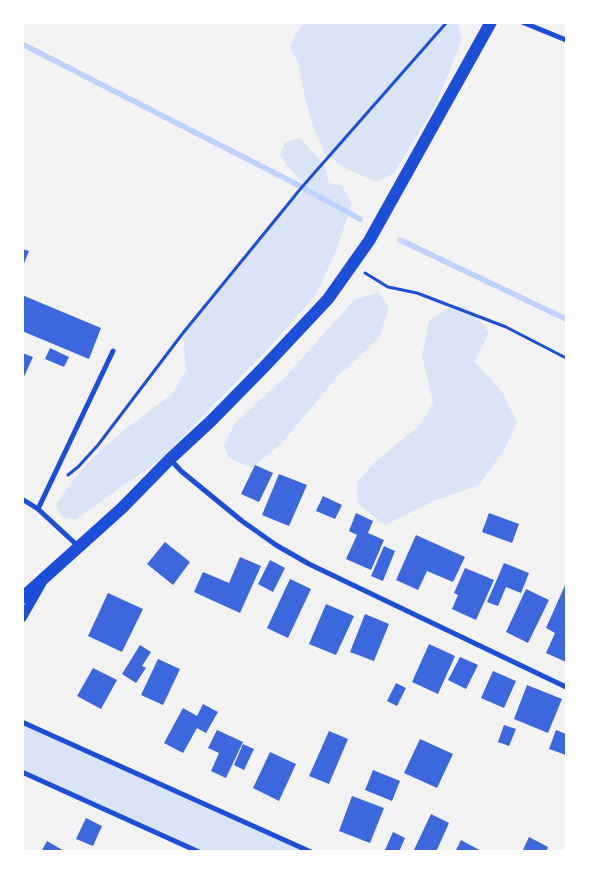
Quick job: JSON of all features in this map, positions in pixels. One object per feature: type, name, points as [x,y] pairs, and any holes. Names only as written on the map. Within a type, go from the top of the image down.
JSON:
[{"type":"main road","points":[[22,598],[122,508],[170,459],[212,421],[328,299],[369,241],[491,22]]},
{"type":"street","points":[[522,22],[566,40]]},
{"type":"street","points":[[38,509],[113,351]]},
{"type":"street","points":[[170,459],[242,521],[276,545],[309,564],[566,688]]},
{"type":"street","points":[[22,499],[38,509],[78,546]]},
{"type":"street","points":[[22,618],[47,575]]},
{"type":"street","points":[[22,722],[311,852]]},
{"type":"street","points":[[22,772],[199,852]]},
{"type":"path","points":[[64,478],[78,467],[98,445],[183,333],[302,187],[447,22]]},
{"type":"path","points":[[353,265],[388,287],[417,293],[506,327],[566,358]]},
{"type":"shaded area","points":[[306,22],[458,23],[462,40],[435,106],[393,174],[376,182],[341,166],[324,152],[313,127],[298,62],[290,48],[295,34]]},
{"type":"shaded area","points":[[300,138],[324,164],[329,183],[342,186],[352,203],[336,252],[315,296],[264,353],[161,459],[76,519],[66,519],[60,513],[56,504],[74,479],[97,454],[123,431],[172,394],[186,371],[183,333],[277,217],[308,187],[287,166],[280,155],[285,142]]},
{"type":"shaded area","points":[[379,292],[389,307],[380,337],[337,377],[282,443],[252,468],[229,458],[224,446],[235,423],[286,376],[355,299]]},
{"type":"shaded area","points":[[464,306],[475,314],[489,333],[475,362],[503,393],[517,422],[504,450],[479,485],[434,501],[385,525],[358,504],[357,482],[377,460],[419,426],[433,403],[422,355],[429,321],[450,307]]},
{"type":"shaded area","points":[[23,722],[311,851],[199,851],[23,772]]},
{"type":"building","points":[[22,249],[29,251],[23,266],[22,266]]},
{"type":"building","points":[[22,295],[101,328],[89,359],[22,331]]},
{"type":"building","points":[[50,348],[69,357],[64,367],[45,359]]},
{"type":"building","points":[[22,353],[33,357],[22,381]]},
{"type":"building","points":[[255,465],[273,473],[259,502],[241,494]]},
{"type":"building","points":[[279,474],[307,485],[289,526],[262,515]]},
{"type":"building","points":[[323,496],[342,505],[335,519],[316,511]]},
{"type":"building","points":[[356,513],[373,521],[368,533],[384,540],[371,570],[346,559],[357,535],[349,531]]},
{"type":"building","points":[[489,513],[519,524],[512,543],[482,532]]},
{"type":"building","points":[[416,535],[465,557],[453,582],[427,571],[418,590],[396,580]]},
{"type":"building","points":[[165,542],[190,562],[173,585],[147,564]]},
{"type":"building","points":[[384,546],[395,551],[383,581],[371,576]]},
{"type":"building","points":[[240,557],[261,566],[240,613],[194,592],[203,572],[229,583]]},
{"type":"building","points":[[270,560],[285,568],[273,592],[258,584]]},
{"type":"building","points":[[504,563],[529,573],[521,593],[506,587],[498,606],[487,602]]},
{"type":"building","points":[[465,568],[494,580],[476,620],[452,609],[458,595],[454,593]]},
{"type":"building","points":[[290,579],[311,589],[288,638],[267,628]]},
{"type":"building","points":[[566,583],[566,662],[546,653],[555,633],[546,628]]},
{"type":"building","points":[[526,589],[549,600],[528,643],[506,632]]},
{"type":"building","points":[[108,593],[143,609],[122,652],[88,636]]},
{"type":"building","points":[[326,604],[354,616],[336,655],[309,644]]},
{"type":"building","points":[[365,614],[389,624],[374,661],[350,652]]},
{"type":"building","points":[[429,644],[455,656],[438,694],[412,682]]},
{"type":"building","points":[[140,645],[151,652],[142,666],[146,668],[136,683],[122,674]]},
{"type":"building","points":[[460,657],[478,665],[466,689],[448,680]]},
{"type":"building","points":[[158,659],[180,669],[163,705],[141,695]]},
{"type":"building","points":[[93,668],[117,680],[101,709],[77,696]]},
{"type":"building","points":[[493,671],[516,681],[504,708],[481,698]]},
{"type":"building","points":[[396,683],[406,688],[397,706],[387,701]]},
{"type":"building","points":[[527,685],[562,699],[548,733],[514,719]]},
{"type":"building","points":[[203,704],[218,712],[206,733],[197,728],[183,753],[164,743],[183,708],[197,716]]},
{"type":"building","points":[[504,725],[516,729],[509,746],[498,742]]},
{"type":"building","points":[[217,730],[243,742],[226,778],[211,771],[219,753],[208,748]]},
{"type":"building","points":[[556,730],[566,734],[566,755],[549,749]]},
{"type":"building","points":[[329,731],[348,739],[329,784],[309,776]]},
{"type":"building","points":[[420,739],[453,754],[437,788],[404,773]]},
{"type":"building","points":[[243,744],[254,749],[244,770],[234,765]]},
{"type":"building","points":[[270,752],[296,764],[279,801],[253,788]]},
{"type":"building","points":[[373,770],[400,781],[392,801],[365,790]]},
{"type":"building","points":[[352,796],[384,808],[370,843],[339,831]]},
{"type":"building","points":[[431,814],[449,823],[436,852],[413,852]]},
{"type":"building","points":[[86,818],[102,826],[93,846],[76,839]]},
{"type":"building","points":[[393,832],[405,838],[399,852],[385,850]]},
{"type":"building","points":[[529,837],[548,847],[546,852],[522,852]]},
{"type":"building","points":[[461,840],[483,852],[455,852]]},
{"type":"building","points":[[47,841],[66,852],[41,852]]},
{"type":"waterway","points":[[22,44],[302,187],[360,219]]},
{"type":"waterway","points":[[400,240],[566,319]]}]
